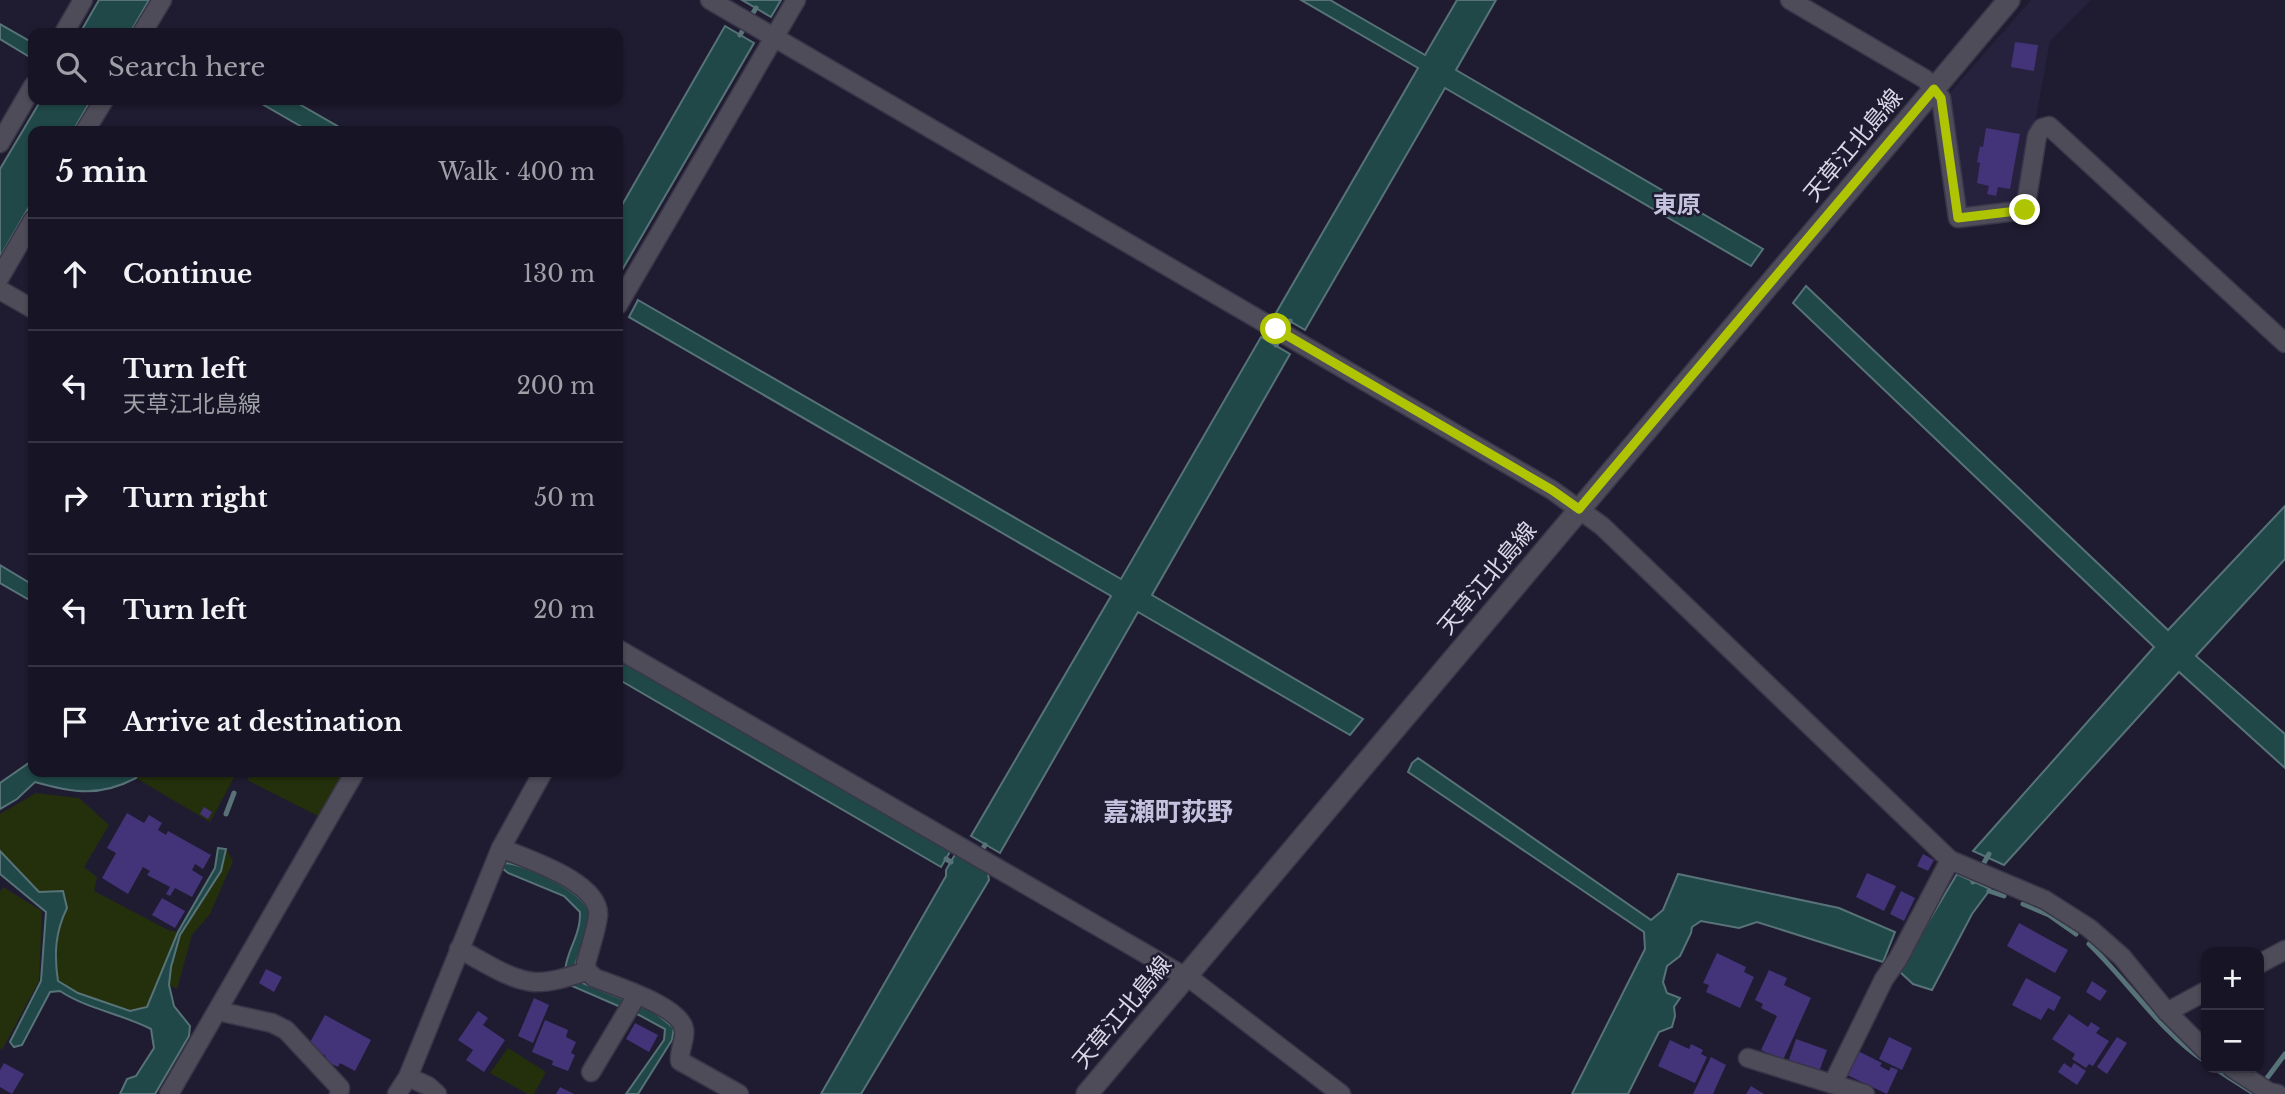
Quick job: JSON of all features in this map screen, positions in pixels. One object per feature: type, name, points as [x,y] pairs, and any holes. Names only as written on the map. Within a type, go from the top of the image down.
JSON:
[{"type":"street","points":[[67,28],[83,0]]},
{"type":"street","points":[[145,28],[162,0]]},
{"type":"street","points":[[710,0],[1552,490],[1602,526],[1950,860],[2045,900],[2089,928],[2122,957],[2167,1012],[2201,1046]]},
{"type":"street","points":[[623,296],[796,0]]},
{"type":"street","points":[[1790,0],[1924,79],[1941,98],[1958,218],[2025,210],[2037,136],[2042,128],[2049,126],[2285,343]]},
{"type":"street","name":"天草江北島線","points":[[1087,1094],[2009,0]]},
{"type":"street","points":[[0,144],[28,95]]},
{"type":"street","points":[[88,126],[100,105]]},
{"type":"street","points":[[0,277],[28,229]]},
{"type":"street","points":[[0,290],[28,306]]},
{"type":"street","points":[[623,652],[1208,991],[1341,1094]]},
{"type":"street","points":[[169,1094],[352,777]]},
{"type":"street","points":[[397,1094],[408,1077],[501,848],[539,777]]},
{"type":"street","points":[[501,848],[569,878],[590,892],[599,913],[586,963],[575,974]]},
{"type":"street","points":[[1833,1083],[1884,979],[1901,953],[1950,860]]},
{"type":"street","points":[[459,948],[507,974],[535,982],[575,974],[595,978],[667,1009],[682,1023],[685,1032],[679,1052],[680,1061],[739,1094]]},
{"type":"street","points":[[2264,961],[2285,950]]},
{"type":"street","points":[[2167,1012],[2201,994]]},
{"type":"street","points":[[591,1072],[637,995]]},
{"type":"street","points":[[218,1011],[272,1023],[286,1030],[340,1088],[339,1094]]},
{"type":"street","points":[[1748,1058],[1865,1094]]},
{"type":"street","points":[[2241,1073],[2274,1091]]},
{"type":"street","points":[[408,1077],[428,1086],[437,1094]]},
{"type":"shaded area","points":[[99,0],[149,0],[133,28],[83,28]]},
{"type":"shaded area","points":[[742,0],[781,0],[771,17]]},
{"type":"shaded area","points":[[1301,0],[1330,0],[1425,55],[1457,0],[1496,0],[1456,70],[1763,249],[1751,266],[1445,88],[1305,330],[1276,313],[1418,68]]},
{"type":"shaded area","points":[[2031,0],[2091,0],[2050,41],[2020,205],[1963,212],[1947,96]]},
{"type":"shaded area","points":[[0,24],[28,40],[28,56],[0,39]]},
{"type":"shaded area","points":[[725,26],[754,43],[623,268],[623,203]]},
{"type":"shaded area","points":[[38,105],[88,105],[76,126],[28,126],[28,209],[0,257],[0,169]]},
{"type":"shaded area","points":[[264,105],[301,105],[337,126],[300,126]]},
{"type":"shaded area","points":[[1806,286],[2168,630],[2285,506],[2285,559],[2196,656],[2285,734],[2285,768],[2179,672],[2004,865],[1973,851],[2154,647],[1793,303]]},
{"type":"shaded area","points":[[638,300],[1121,579],[1261,337],[1290,354],[1152,595],[1363,719],[1350,735],[1138,612],[1000,853],[971,836],[1111,596],[629,317]]},
{"type":"shaded area","points":[[0,565],[28,582],[28,599],[0,583]]},
{"type":"shaded area","points":[[623,662],[951,850],[941,867],[623,682]]},
{"type":"shaded area","points":[[1418,758],[1651,920],[1663,910],[1678,874],[1839,908],[1895,932],[1883,962],[1757,922],[1739,928],[1701,921],[1692,927],[1680,956],[1667,966],[1663,982],[1667,993],[1680,998],[1674,1007],[1672,1027],[1659,1032],[1628,1094],[1572,1094],[1645,949],[1644,932],[1408,772]]},
{"type":"shaded area","points":[[28,763],[28,777],[136,777],[98,791],[74,791],[35,782],[17,799],[0,809],[0,783]]},
{"type":"shaded area","points":[[136,777],[234,777],[210,822]]},
{"type":"shaded area","points":[[249,777],[342,777],[320,817],[247,780]]},
{"type":"shaded area","points":[[36,793],[79,798],[109,825],[84,867],[97,877],[94,891],[168,930],[178,932],[147,1007],[130,1011],[78,993],[58,981],[56,944],[67,908],[39,892],[0,851],[0,814]]},
{"type":"shaded area","points":[[218,848],[226,849],[221,871],[180,935],[171,967],[169,985],[174,1006],[190,1026],[189,1036],[155,1094],[120,1094],[127,1079],[136,1076],[154,1048],[151,1029],[60,991],[50,992],[22,1045],[14,1047],[10,1042],[41,981],[46,912],[0,874],[0,851],[39,892],[63,891],[67,908],[56,944],[58,981],[78,993],[130,1011],[147,1007],[178,932],[215,868]]},
{"type":"shaded area","points":[[226,849],[233,861],[210,914],[192,935],[177,989],[169,985],[180,935],[221,871]]},
{"type":"shaded area","points":[[956,853],[988,873],[989,880],[861,1094],[821,1094],[946,876],[946,870]]},
{"type":"shaded area","points":[[506,863],[528,869],[556,882],[580,899],[587,908],[590,924],[573,975],[580,982],[653,1011],[674,1028],[672,1040],[638,1094],[626,1094],[664,1040],[665,1029],[572,986],[568,980],[566,966],[579,927],[580,912],[564,896],[508,873],[502,868]]},
{"type":"shaded area","points":[[1957,874],[1990,889],[1972,914],[1932,990],[1913,984],[1899,971]]},
{"type":"shaded area","points":[[3,887],[42,911],[39,981],[2,1050],[0,892]]},
{"type":"shaded area","points":[[508,1048],[546,1072],[534,1094],[528,1094],[490,1073]]},
{"type":"building","points":[[2015,42],[2038,45],[2034,71],[2011,67]]},
{"type":"building","points":[[1986,128],[2020,134],[2010,189],[1998,187],[1996,196],[1987,194],[1989,186],[1977,183],[1980,163],[1977,162]]},
{"type":"building","points":[[204,807],[212,812],[208,819],[200,814]]},
{"type":"building","points":[[127,813],[144,823],[149,815],[162,823],[158,830],[166,835],[168,831],[211,855],[203,869],[195,864],[192,870],[203,877],[192,897],[175,888],[170,896],[166,894],[170,887],[147,875],[150,871],[143,867],[128,894],[102,878],[116,853],[107,848]]},
{"type":"building","points":[[1923,854],[1934,860],[1928,871],[1917,866]]},
{"type":"building","points":[[1867,873],[1896,886],[1884,911],[1856,897]]},
{"type":"building","points":[[1901,891],[1915,898],[1904,921],[1890,914]]},
{"type":"building","points":[[162,898],[185,911],[175,928],[152,915]]},
{"type":"building","points":[[2019,923],[2068,950],[2055,973],[2007,946]]},
{"type":"building","points":[[1717,953],[1746,967],[1744,972],[1754,977],[1740,1008],[1706,992],[1709,985],[1703,983]]},
{"type":"building","points":[[266,969],[282,977],[274,992],[259,983]]},
{"type":"building","points":[[1769,970],[1787,978],[1784,985],[1811,998],[1783,1060],[1761,1050],[1777,1016],[1761,1008],[1763,1004],[1755,1000]]},
{"type":"building","points":[[2026,978],[2061,997],[2054,1011],[2048,1008],[2041,1020],[2012,1005]]},
{"type":"building","points":[[2092,981],[2107,991],[2100,1001],[2086,992]]},
{"type":"building","points":[[534,998],[549,1005],[533,1043],[518,1036]]},
{"type":"building","points":[[478,1011],[488,1018],[483,1025],[505,1040],[484,1072],[466,1060],[473,1050],[458,1040]]},
{"type":"building","points":[[2069,1014],[2088,1027],[2091,1022],[2100,1028],[2096,1033],[2109,1041],[2093,1066],[2089,1064],[2086,1068],[2072,1059],[2075,1054],[2052,1039]]},
{"type":"building","points":[[325,1015],[371,1040],[355,1071],[340,1063],[338,1067],[324,1060],[326,1056],[308,1046]]},
{"type":"building","points":[[545,1020],[568,1030],[566,1037],[576,1042],[571,1053],[575,1055],[568,1071],[552,1065],[553,1061],[532,1052]]},
{"type":"building","points":[[635,1023],[658,1035],[649,1052],[626,1039]]},
{"type":"building","points":[[1889,1037],[1912,1048],[1902,1070],[1879,1059]]},
{"type":"building","points":[[2117,1037],[2127,1043],[2107,1074],[2097,1067]]},
{"type":"building","points":[[1796,1039],[1827,1050],[1819,1072],[1788,1062]]},
{"type":"building","points":[[1670,1040],[1689,1049],[1691,1044],[1703,1050],[1701,1054],[1707,1057],[1695,1083],[1658,1066]]},
{"type":"building","points":[[1858,1051],[1882,1063],[1880,1066],[1889,1071],[1891,1067],[1898,1070],[1887,1094],[1847,1075]]},
{"type":"building","points":[[1711,1057],[1726,1065],[1713,1094],[1693,1094]]},
{"type":"building","points":[[4,1063],[24,1074],[12,1094],[0,1087],[0,1070]]},
{"type":"building","points":[[2064,1063],[2071,1068],[2074,1063],[2086,1071],[2077,1085],[2058,1072]]},
{"type":"building","points":[[1751,1086],[1764,1094],[1746,1094]]},
{"type":"building","points":[[560,1087],[574,1094],[556,1094]]},
{"type":"waterway","points":[[740,35],[756,8]]},
{"type":"waterway","points":[[1276,345],[1290,321]]},
{"type":"waterway","points":[[226,814],[234,793]]},
{"type":"waterway","points":[[979,855],[985,845]]},
{"type":"waterway","points":[[1973,882],[1989,854]]},
{"type":"waterway","points":[[946,859],[951,862]]},
{"type":"waterway","points":[[1989,891],[2004,896]]},
{"type":"waterway","points":[[2023,904],[2049,915],[2076,934]]},
{"type":"waterway","points":[[2089,944],[2159,1022],[2201,1058]]},
{"type":"waterway","points":[[2255,1094],[2285,1054]]},
{"type":"waterway","points":[[2222,1073],[2255,1094]]},
{"type":"district","name":"東原","points":[[1677,205]]},
{"type":"district","name":"嘉瀬町荻野","points":[[1168,812]]},
{"type":"route","points":[[1276,329],[1552,490],[1579,509],[1934,89],[1941,98],[1958,218],[2025,210]]}]
